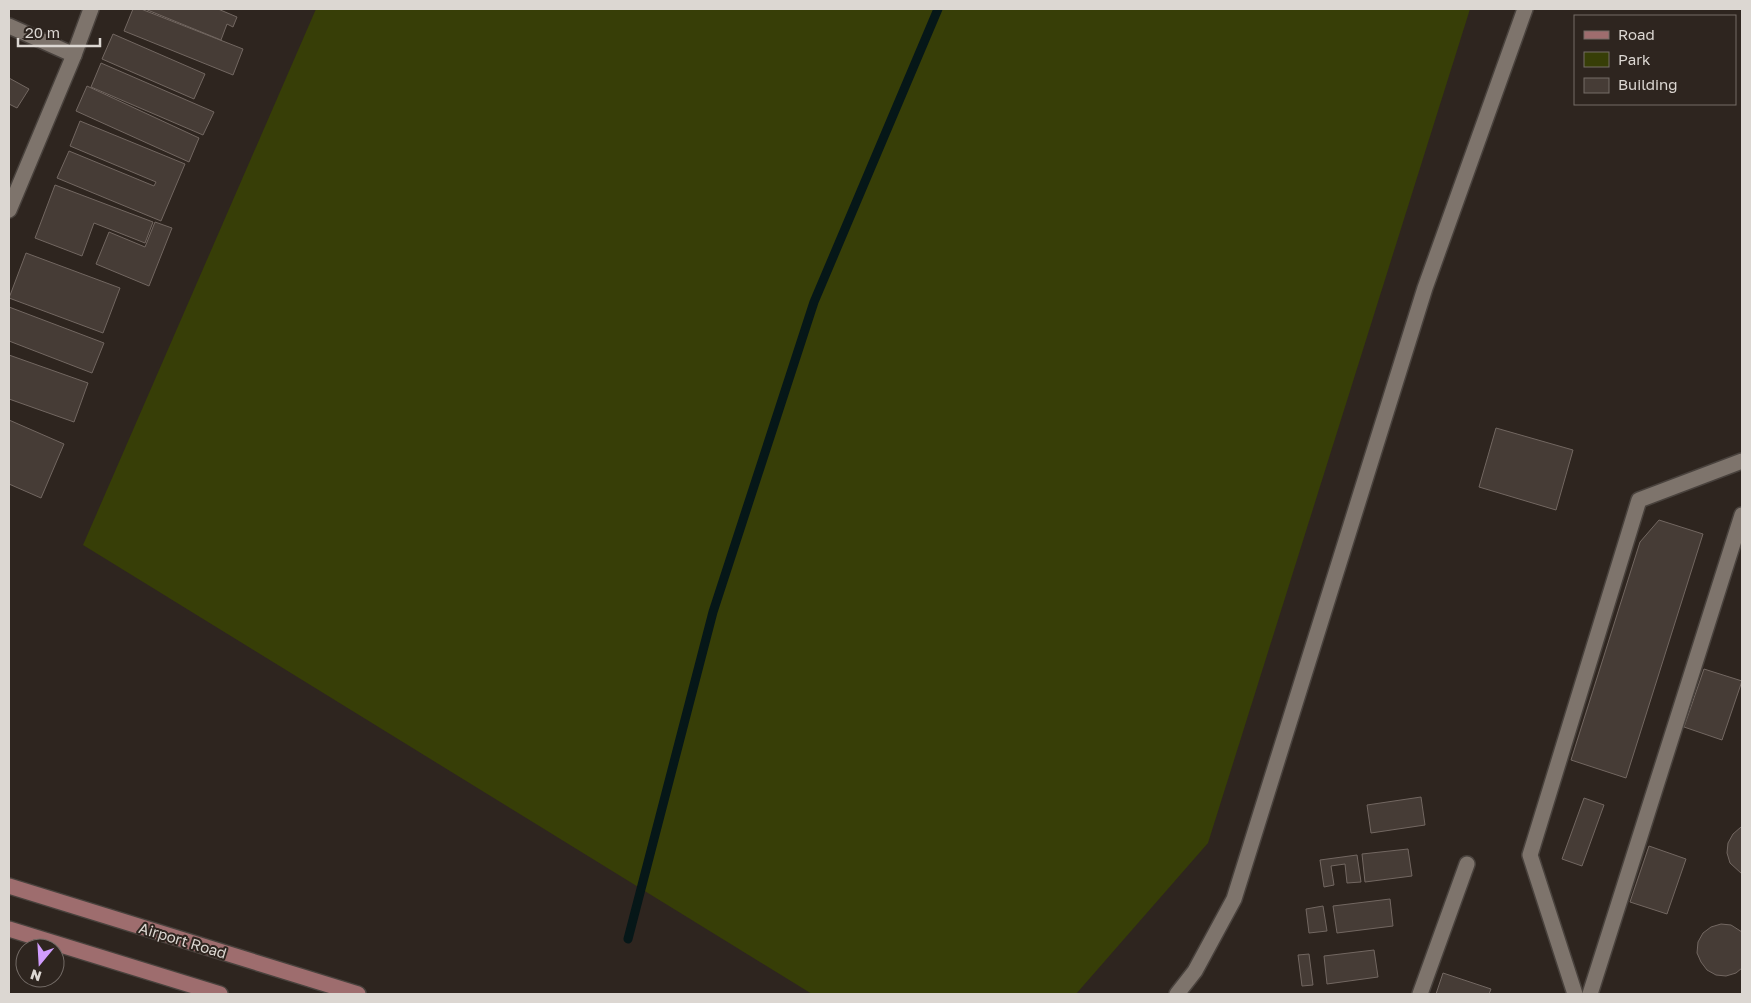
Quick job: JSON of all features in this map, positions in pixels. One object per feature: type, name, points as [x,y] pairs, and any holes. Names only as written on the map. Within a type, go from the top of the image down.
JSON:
[{"type":"main road","name":"Airport Road","points":[[9,886],[358,994]]},
{"type":"main road","points":[[9,930],[220,994]]},
{"type":"street","points":[[9,210],[74,55],[91,9]]},
{"type":"street","points":[[1177,994],[1195,971],[1234,898],[1425,288],[1525,9]]},
{"type":"street","points":[[9,26],[74,55]]},
{"type":"street","points":[[1575,994],[1530,855],[1639,500],[1742,462]]},
{"type":"street","points":[[1590,994],[1742,516]]},
{"type":"street","points":[[1420,994],[1467,864]]},
{"type":"green space","points":[[316,9],[1470,9],[1208,843],[1076,994],[812,994],[83,545]]},
{"type":"building","points":[[133,9],[141,9],[243,49],[233,75],[124,31]]},
{"type":"building","points":[[145,9],[218,9],[237,17],[233,27],[227,24],[221,40]]},
{"type":"building","points":[[113,34],[205,74],[194,99],[102,59]]},
{"type":"building","points":[[101,63],[214,112],[203,135],[91,87]]},
{"type":"building","points":[[9,78],[29,89],[17,108],[9,104]]},
{"type":"building","points":[[87,86],[199,138],[189,162],[76,111]]},
{"type":"building","points":[[80,121],[185,164],[161,221],[57,178],[69,151],[154,186],[156,182],[70,146]]},
{"type":"building","points":[[55,185],[153,222],[145,243],[94,223],[82,256],[35,238]]},
{"type":"building","points":[[155,222],[172,228],[149,286],[96,264],[109,232],[145,247]]},
{"type":"building","points":[[26,253],[120,288],[103,333],[9,298]]},
{"type":"building","points":[[9,307],[104,343],[92,373],[9,341]]},
{"type":"building","points":[[9,355],[88,383],[74,422],[9,399]]},
{"type":"building","points":[[9,420],[64,444],[41,498],[9,484]]},
{"type":"building","points":[[1496,428],[1573,450],[1556,510],[1479,487]]},
{"type":"building","points":[[1659,520],[1703,534],[1626,778],[1571,760],[1640,542]]},
{"type":"building","points":[[1704,669],[1742,681],[1722,740],[1684,727]]},
{"type":"building","points":[[1421,797],[1425,825],[1371,833],[1367,805]]},
{"type":"building","points":[[1584,798],[1604,805],[1582,866],[1562,859]]},
{"type":"building","points":[[1741,827],[1742,874],[1730,863],[1727,853],[1728,843],[1733,834]]},
{"type":"building","points":[[1649,846],[1686,859],[1667,914],[1630,902]]},
{"type":"building","points":[[1408,849],[1412,876],[1365,882],[1362,854]]},
{"type":"building","points":[[1357,855],[1361,882],[1347,883],[1345,864],[1331,866],[1334,885],[1324,887],[1320,860]]},
{"type":"building","points":[[1390,899],[1393,926],[1337,933],[1333,906]]},
{"type":"building","points":[[1323,906],[1327,931],[1309,933],[1306,909]]},
{"type":"building","points":[[1721,924],[1731,925],[1742,932],[1742,968],[1736,973],[1726,976],[1716,975],[1707,970],[1697,953],[1698,942],[1703,933],[1711,927]]},
{"type":"building","points":[[1374,950],[1378,977],[1327,984],[1324,956]]},
{"type":"building","points":[[1309,954],[1313,985],[1302,986],[1298,955]]},
{"type":"building","points":[[1443,973],[1491,989],[1489,994],[1436,994]]},
{"type":"waterway","points":[[628,939],[713,612],[814,302],[938,9]]}]
